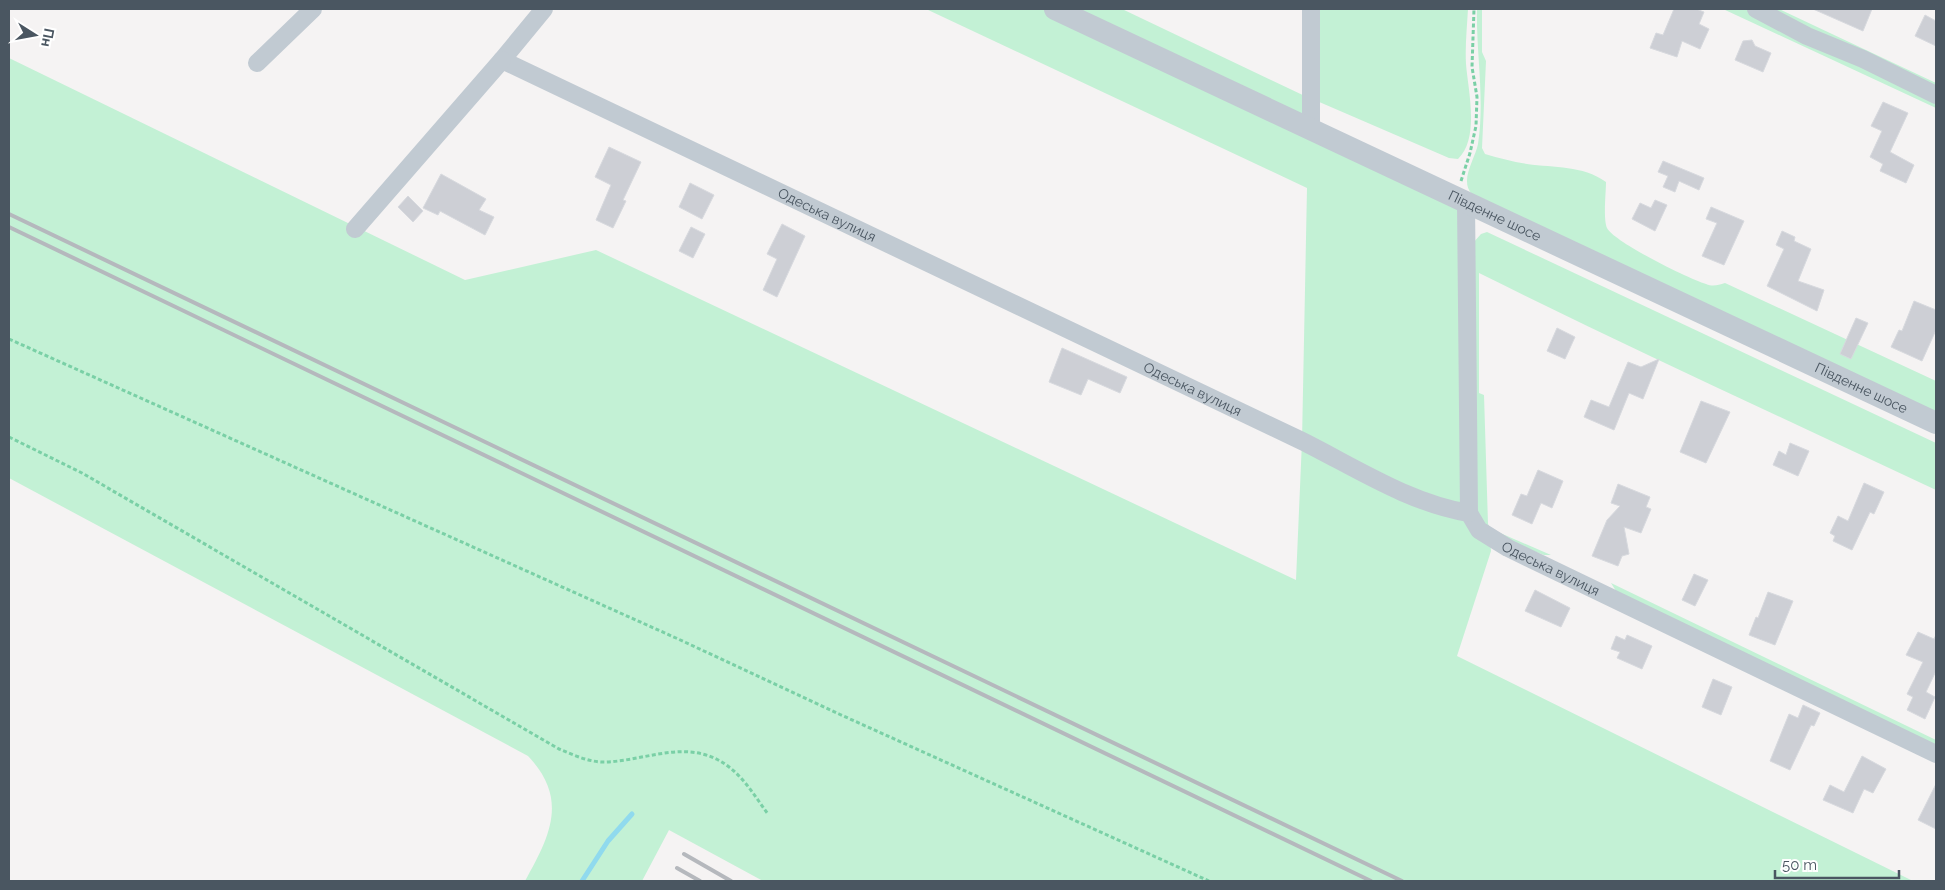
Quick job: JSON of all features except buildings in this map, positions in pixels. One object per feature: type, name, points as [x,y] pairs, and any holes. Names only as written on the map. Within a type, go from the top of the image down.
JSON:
[{"type":"street","points":[[257,63],[313,9]]},
{"type":"street","points":[[355,229],[544,9]]},
{"type":"street","name":"Південне шосе","points":[[1055,9],[1936,423]]},
{"type":"street","points":[[1311,9],[1311,128]]},
{"type":"street","points":[[1756,9],[1806,36],[1863,59],[1936,95]]},
{"type":"street","name":"Одеська вулиця","points":[[502,60],[1293,436],[1419,501],[1469,513],[1480,530],[1508,548],[1936,754]]},
{"type":"street","points":[[1459,199],[1469,513]]},
{"type":"path","points":[[1459,199],[1476,126],[1477,97],[1472,67],[1474,9]]},
{"type":"path","points":[[9,339],[667,634],[1209,881]]},
{"type":"path","points":[[9,436],[82,473],[559,749],[583,759],[605,762],[689,750],[709,755],[728,766],[740,777],[768,814]]},
{"type":"green space","points":[[926,9],[1122,9],[1309,98],[1311,9],[1468,9],[1466,64],[1471,127],[1465,150],[1458,159],[1449,158],[1310,98],[1311,128],[1466,202],[1468,495],[1490,538],[1491,551],[1457,656],[1913,881],[763,881],[669,830],[642,881],[525,881],[542,849],[548,833],[552,803],[548,787],[541,772],[528,756],[9,478],[9,58],[465,280],[596,250],[1296,580],[1302,441],[1307,188]]},
{"type":"green space","points":[[1477,9],[1482,9],[1482,52],[1486,61],[1482,148],[1485,154],[1522,163],[1578,170],[1606,182],[1605,212],[1607,228],[1623,242],[1697,281],[1711,285],[1725,283],[1936,381],[1936,414],[1472,194],[1468,189],[1467,176],[1478,144],[1481,110]]},
{"type":"green space","points":[[1723,9],[1749,9],[1936,99],[1936,108]]},
{"type":"green space","points":[[1768,9],[1779,9],[1936,83],[1936,90]]},
{"type":"green space","points":[[1487,232],[1936,443],[1936,490],[1650,356],[1479,273],[1479,393],[1484,395],[1488,524],[1491,529],[1551,555],[1544,555],[1521,546],[1487,529],[1478,513],[1475,476],[1473,243],[1481,234]]},
{"type":"green space","points":[[1611,583],[1936,740],[1936,750],[1616,591]]},
{"type":"waterway","points":[[582,881],[608,841],[632,814]]},
{"type":"railway","points":[[9,214],[1402,881]]},
{"type":"railway","points":[[9,227],[1371,881]]},
{"type":"railway","points":[[684,854],[731,881]]},
{"type":"railway","points":[[677,868],[700,881]]}]
